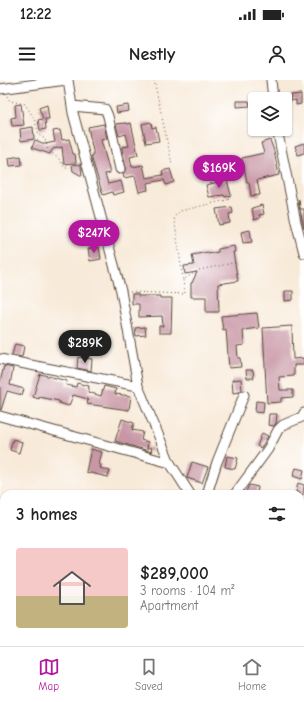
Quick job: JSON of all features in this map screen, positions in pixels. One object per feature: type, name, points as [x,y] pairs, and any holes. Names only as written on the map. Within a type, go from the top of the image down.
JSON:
[{"type":"street","points":[[1,89],[67,80],[72,106],[121,291],[138,386],[170,462],[188,490]]},
{"type":"street","points":[[271,80],[272,92]]},
{"type":"street","points":[[72,106],[105,109],[108,116],[120,169]]},
{"type":"street","points":[[278,136],[304,253]]},
{"type":"street","points":[[0,359],[138,386]]},
{"type":"street","points":[[208,490],[217,462],[244,395]]},
{"type":"street","points":[[237,490],[268,449],[278,430],[283,425],[302,417],[304,413]]},
{"type":"street","points":[[0,416],[170,462]]},
{"type":"path","points":[[154,80],[172,164]]},
{"type":"path","points":[[1,89],[10,101],[25,104],[34,118],[39,135],[46,139],[48,150],[59,159],[65,168],[70,168]]},
{"type":"path","points":[[121,291],[184,294],[174,217],[180,211],[231,200]]},
{"type":"path","points":[[183,280],[199,270],[238,262]]},
{"type":"building","points":[[301,94],[301,104],[296,105],[296,100],[292,101],[292,95]]},
{"type":"building","points":[[237,101],[248,101],[248,106],[237,107]]},
{"type":"building","points":[[21,104],[24,125],[12,126],[11,118],[16,117],[15,105]]},
{"type":"building","points":[[47,105],[49,119],[45,119],[46,129],[40,130],[38,120],[43,119],[39,108]]},
{"type":"building","points":[[128,105],[129,111],[117,113],[116,107]]},
{"type":"building","points":[[151,122],[152,128],[156,127],[159,141],[146,143],[142,124]]},
{"type":"building","points":[[131,123],[138,155],[130,157],[132,167],[143,165],[146,178],[163,175],[162,171],[170,169],[174,182],[166,185],[164,180],[147,183],[148,190],[139,192],[135,176],[124,178],[123,174],[126,168],[122,147],[129,146],[126,134],[119,136],[116,124]]},
{"type":"building","points":[[104,124],[107,138],[101,140],[110,173],[105,174],[108,184],[121,181],[124,192],[113,195],[112,192],[103,195],[91,156],[93,156],[93,151],[88,127]]},
{"type":"building","points":[[33,127],[34,139],[21,141],[20,129]]},
{"type":"building","points":[[60,130],[62,140],[69,139],[73,154],[75,154],[76,163],[64,164],[62,147],[53,149],[50,154],[32,148],[35,140],[45,144],[55,142],[53,131]]},
{"type":"building","points":[[270,140],[279,175],[257,180],[260,195],[251,196],[249,182],[247,182],[242,158],[264,153],[261,143]]},
{"type":"building","points":[[304,143],[304,153],[298,155],[295,146]]},
{"type":"building","points":[[21,156],[22,165],[10,166],[9,158]]},
{"type":"building","points":[[81,164],[82,176],[73,171],[72,165]]},
{"type":"building","points":[[227,180],[231,195],[225,197],[224,195],[209,197],[206,185]]},
{"type":"building","points":[[299,199],[300,209],[304,209],[304,228],[298,200]]},
{"type":"building","points":[[262,205],[264,214],[259,215],[260,218],[254,220],[252,208]]},
{"type":"building","points":[[232,207],[233,213],[229,214],[230,223],[219,225],[216,209]]},
{"type":"building","points":[[250,230],[252,242],[243,243],[241,232]]},
{"type":"building","points":[[234,246],[235,252],[233,252],[238,281],[218,284],[219,312],[206,312],[206,297],[191,297],[191,283],[197,272],[185,274],[184,266],[194,265],[192,255],[218,252],[218,249]]},
{"type":"building","points":[[99,247],[101,259],[90,261],[88,249]]},
{"type":"building","points":[[285,291],[293,291],[293,300],[285,301]]},
{"type":"building","points":[[132,294],[138,294],[138,296],[160,296],[160,298],[172,298],[171,333],[159,333],[159,326],[163,326],[162,316],[139,317],[139,304],[132,304]]},
{"type":"building","points":[[257,313],[259,328],[243,330],[244,345],[237,346],[238,358],[240,358],[241,367],[229,368],[226,329],[223,330],[221,316]]},
{"type":"building","points":[[292,326],[293,359],[304,358],[304,365],[294,365],[294,376],[279,377],[280,390],[293,390],[293,397],[281,398],[281,402],[267,403],[263,328]]},
{"type":"building","points":[[145,327],[146,335],[136,336],[135,328]]},
{"type":"building","points":[[15,344],[24,346],[22,357],[12,355]]},
{"type":"building","points":[[78,357],[92,359],[91,371],[77,368]]},
{"type":"building","points":[[4,366],[13,368],[10,385],[24,389],[22,395],[7,391],[0,410],[0,382]]},
{"type":"building","points":[[246,370],[253,370],[254,378],[247,378]]},
{"type":"building","points":[[40,374],[67,381],[66,385],[76,387],[77,383],[89,386],[88,392],[101,396],[104,386],[116,389],[115,394],[131,396],[129,410],[87,404],[88,399],[73,395],[69,406],[59,403],[59,401],[33,397]]},
{"type":"building","points":[[241,379],[242,390],[233,393],[232,380]]},
{"type":"building","points":[[256,401],[264,402],[263,413],[255,412]]},
{"type":"building","points":[[269,414],[277,414],[276,423],[274,426],[268,425]]},
{"type":"building","points":[[122,419],[134,423],[132,430],[143,432],[141,440],[148,442],[147,449],[151,447],[152,452],[115,441]]},
{"type":"building","points":[[262,433],[268,436],[261,448],[257,446]]},
{"type":"building","points":[[13,439],[22,442],[19,453],[10,450]]},
{"type":"building","points":[[91,449],[102,452],[99,464],[101,465],[100,468],[110,471],[108,477],[86,472]]},
{"type":"building","points":[[227,456],[238,458],[235,469],[225,467]]},
{"type":"building","points":[[192,462],[208,467],[202,483],[187,478]]},
{"type":"building","points":[[296,468],[304,470],[302,479],[293,476]]},
{"type":"building","points":[[298,483],[304,485],[304,490],[296,490]]},
{"type":"building","points":[[249,485],[258,487],[258,490],[247,490]]}]
